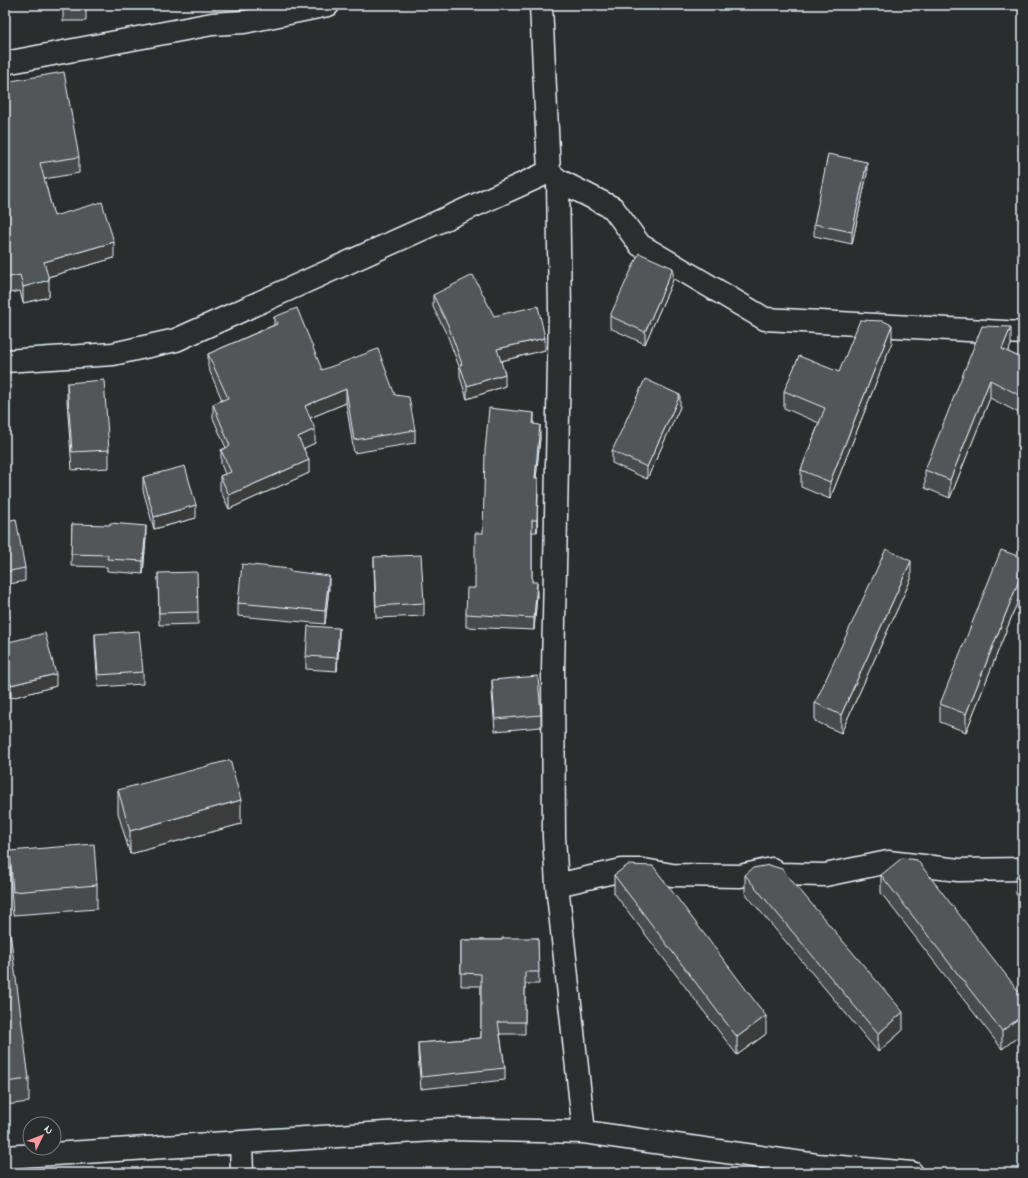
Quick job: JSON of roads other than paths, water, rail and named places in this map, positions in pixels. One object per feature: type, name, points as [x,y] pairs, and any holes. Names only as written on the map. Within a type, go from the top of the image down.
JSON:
[{"type":"street","points":[[5,63],[212,24],[244,22],[328,5]]},
{"type":"street","points":[[541,5],[553,176],[560,310],[553,671],[554,837],[557,885],[584,1132]]},
{"type":"street","points":[[553,176],[614,208],[640,245],[765,319],[1023,333]]},
{"type":"street","points":[[5,361],[113,354],[176,340],[553,176]]},
{"type":"street","points":[[557,885],[622,870],[644,870],[672,875],[740,876],[772,869],[778,874],[825,875],[888,862],[959,870],[1023,869]]},
{"type":"street","points":[[5,1157],[449,1129],[584,1132],[817,1165],[912,1173]]},
{"type":"street","points":[[241,1142],[242,1173]]}]
